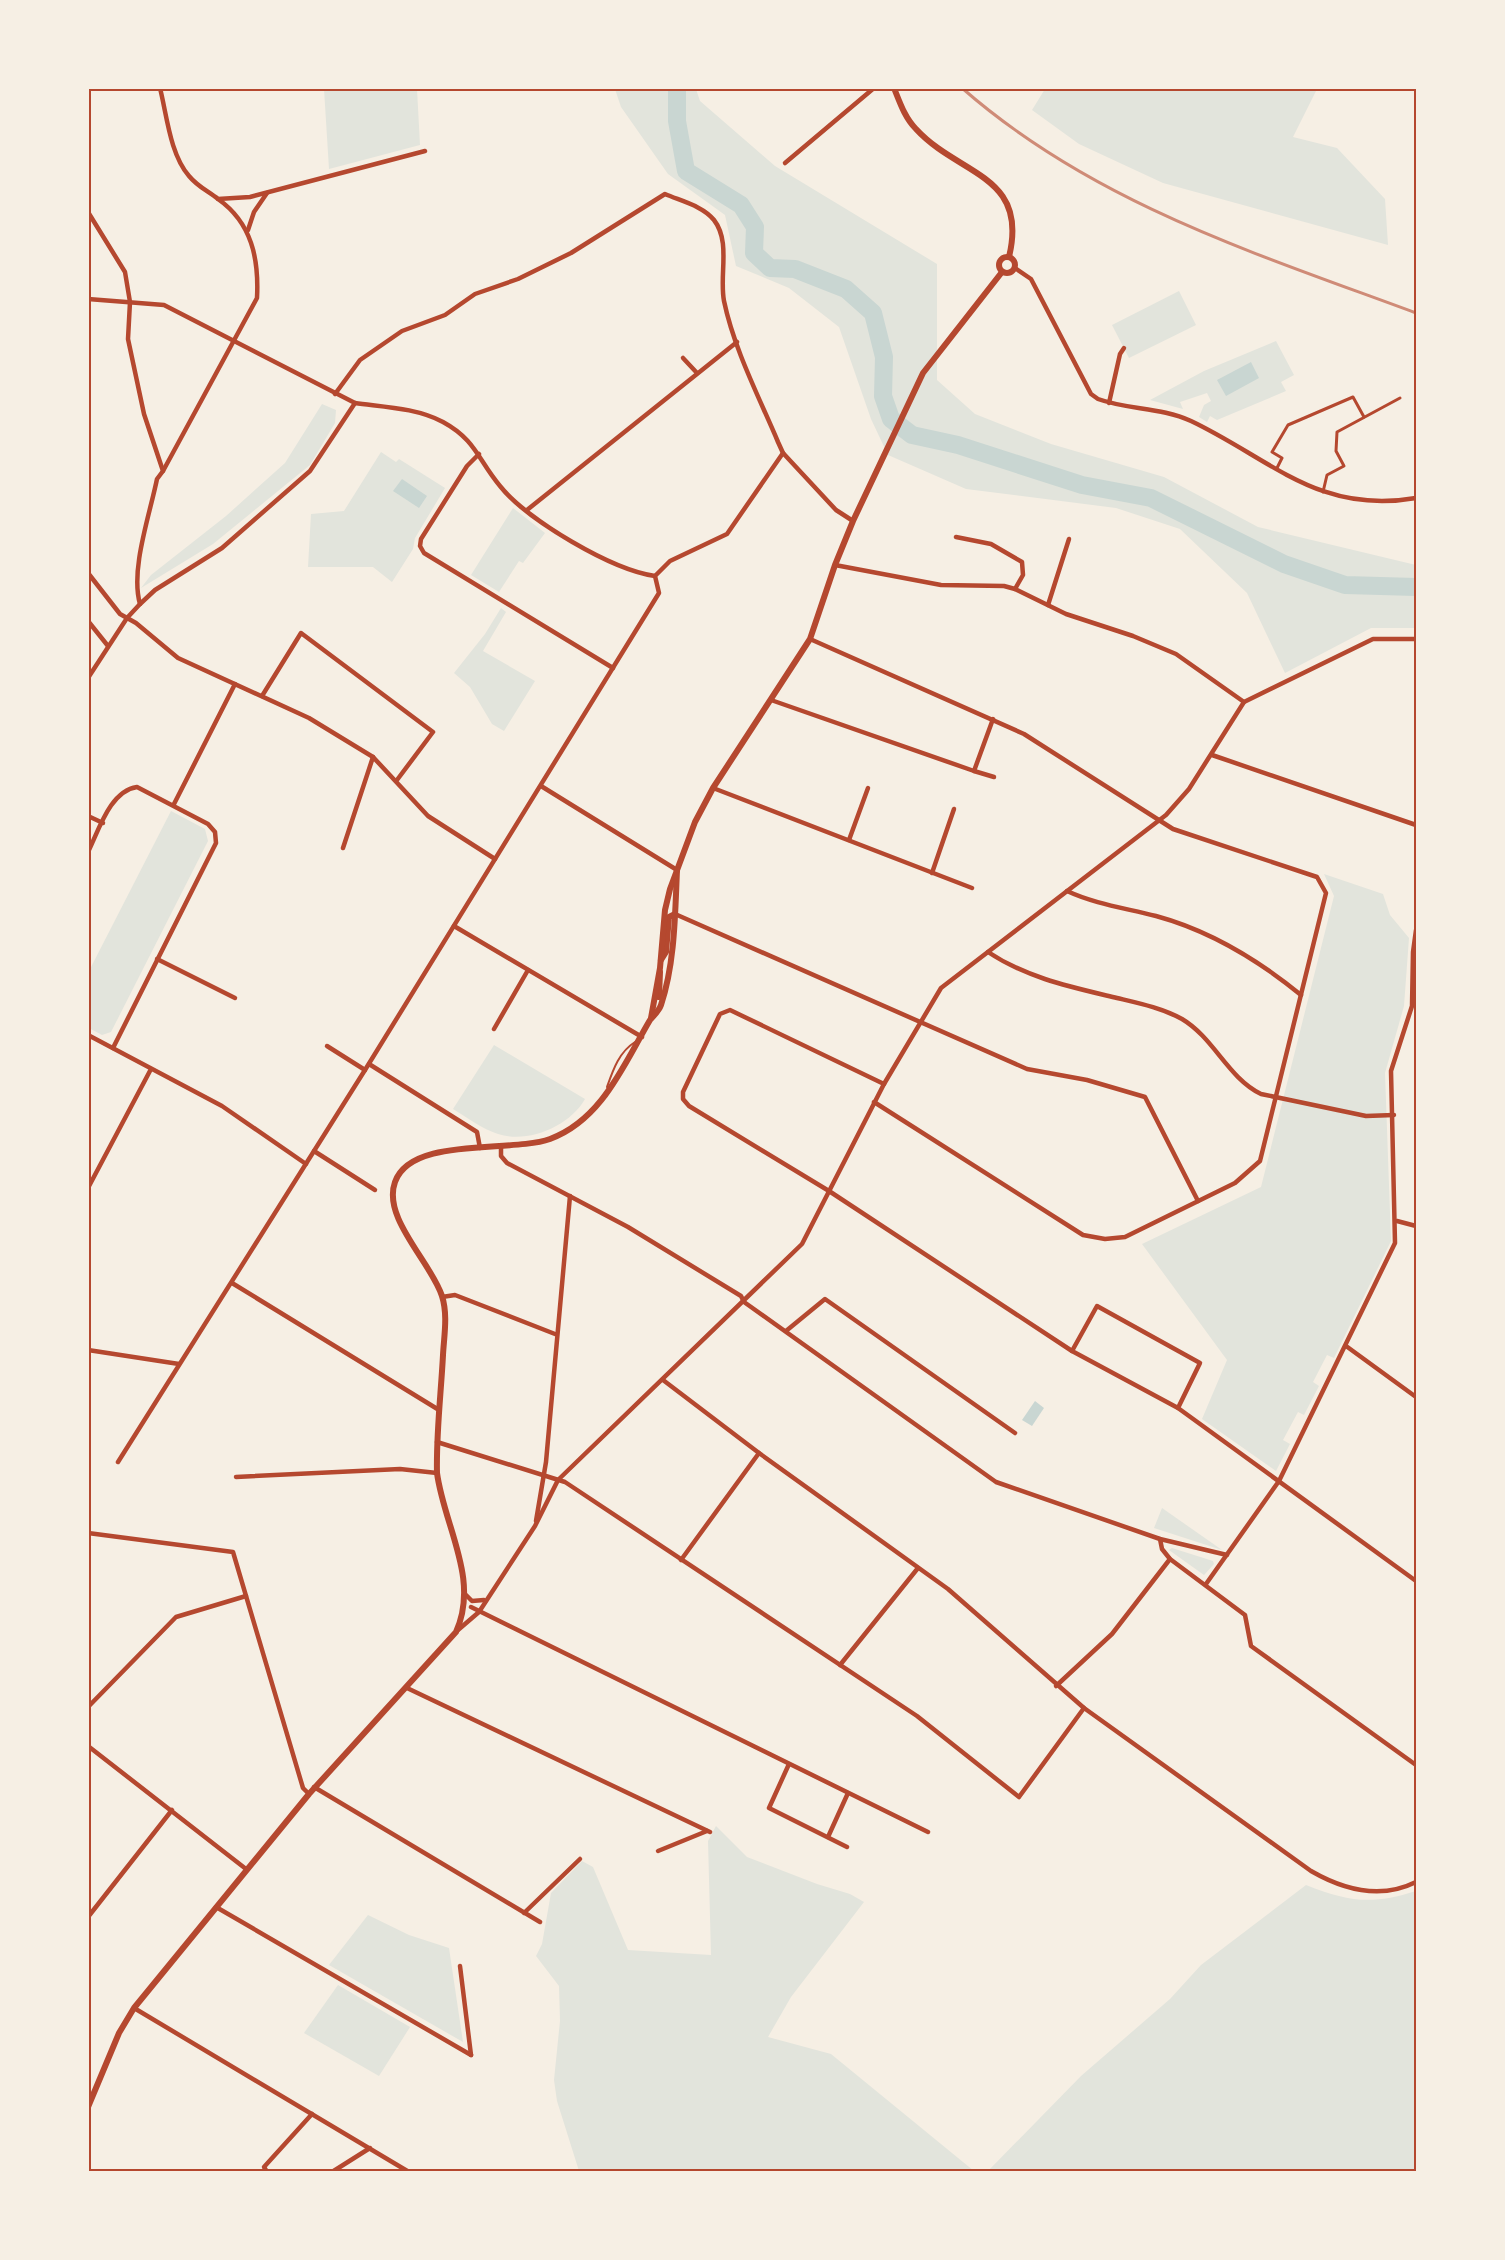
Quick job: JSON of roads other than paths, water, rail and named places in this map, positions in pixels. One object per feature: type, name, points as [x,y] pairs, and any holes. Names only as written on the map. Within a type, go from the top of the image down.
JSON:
[{"type":"main road","points":[[894,88],[906,116],[920,133],[991,182],[1003,194],[1014,225],[1009,257]]},
{"type":"main road","points":[[1002,272],[1010,273],[1015,268],[1015,262],[1009,257]]},
{"type":"main road","points":[[1002,272],[999,268],[1000,260],[1009,257]]},
{"type":"main road","points":[[651,1019],[660,965],[665,910],[670,889],[695,822],[713,788],[810,639],[835,565],[884,455],[924,373],[1002,272]]},
{"type":"main road","points":[[88,2106],[118,2033],[134,2008],[314,1787],[456,1632],[464,1611],[466,1595],[463,1569],[441,1499],[437,1473],[445,1325],[442,1297],[428,1266],[396,1214],[393,1189],[401,1171],[419,1158],[551,1139],[590,1113],[605,1095],[660,1008],[667,979],[675,914],[677,870]]},
{"type":"main road","points":[[670,889],[675,914]]},
{"type":"main road","points":[[660,1008],[660,965],[666,952],[669,917],[675,914]]},
{"type":"street","points":[[140,604],[135,589],[157,478],[163,471],[257,298],[258,273],[248,230],[218,199],[204,191],[188,176],[181,163],[160,88]]},
{"type":"street","points":[[785,164],[874,88]]},
{"type":"street","points":[[218,199],[231,200],[267,193],[425,151]]},
{"type":"street","points":[[248,230],[254,212],[267,193]]},
{"type":"street","points":[[335,394],[360,360],[402,331],[445,315],[475,294],[518,279],[571,254],[666,194],[705,212],[715,221],[722,238],[723,299],[736,342],[783,453],[836,510],[854,521]]},
{"type":"street","points":[[88,212],[125,272],[130,302],[128,339],[144,414],[163,471]]},
{"type":"street","points":[[1015,268],[1031,279],[1091,393],[1109,403],[1160,410],[1191,421],[1300,483],[1323,492],[1373,500],[1416,498]]},
{"type":"street","points":[[88,299],[164,305],[355,403],[420,412],[443,422],[469,439],[500,487],[562,536],[634,573],[655,576]]},
{"type":"street","points":[[527,510],[736,342]]},
{"type":"street","points":[[1109,403],[1120,354],[1124,348]]},
{"type":"street","points":[[683,358],[697,373]]},
{"type":"street","points":[[1276,470],[1282,459],[1272,452],[1288,425],[1353,397],[1364,417]]},
{"type":"street","points":[[1323,492],[1327,476],[1344,466],[1336,451],[1337,432],[1400,398]]},
{"type":"street","points":[[88,678],[127,618],[155,590],[222,548],[310,471],[355,403]]},
{"type":"street","points":[[655,576],[670,561],[727,534],[783,453]]},
{"type":"street","points":[[479,454],[467,466],[421,539],[420,546],[424,553],[613,668]]},
{"type":"street","points":[[956,537],[991,544],[1022,562],[1023,575],[1015,589]]},
{"type":"street","points":[[1048,605],[1070,539]]},
{"type":"street","points":[[835,565],[941,585],[1004,586],[1015,589],[1066,614],[1133,636],[1176,654],[1245,702]]},
{"type":"street","points":[[88,573],[120,614],[178,658],[309,718],[373,757],[397,780],[428,816],[495,859]]},
{"type":"street","points":[[118,1462],[369,1064],[613,668],[658,593],[655,576]]},
{"type":"street","points":[[88,621],[108,646]]},
{"type":"street","points":[[262,696],[301,633],[433,732],[397,780]]},
{"type":"street","points":[[810,639],[1024,734],[1173,829],[1317,877],[1326,892],[1260,1161],[1235,1183],[1125,1237],[1105,1239],[1083,1234],[874,1102]]},
{"type":"street","points":[[456,1632],[479,1612],[484,1600],[535,1526],[558,1480],[802,1244],[874,1102],[941,988],[1158,821],[1189,789],[1245,702],[1373,639],[1416,639]]},
{"type":"street","points":[[174,804],[235,684]]},
{"type":"street","points":[[771,700],[994,777]]},
{"type":"street","points":[[974,771],[993,719]]},
{"type":"street","points":[[1212,755],[1416,825]]},
{"type":"street","points":[[343,848],[373,757]]},
{"type":"street","points":[[541,786],[677,870]]},
{"type":"street","points":[[88,852],[118,796],[126,789],[137,787],[174,804],[208,824],[214,832],[216,843],[113,1048]]},
{"type":"street","points":[[713,788],[972,888]]},
{"type":"street","points":[[849,840],[868,788]]},
{"type":"street","points":[[932,873],[954,809]]},
{"type":"street","points":[[88,816],[103,823]]},
{"type":"street","points":[[1067,891],[1089,901],[1158,917],[1209,935],[1263,964],[1301,995]]},
{"type":"street","points":[[675,914],[921,1020],[1027,1069],[1087,1080],[1144,1097],[1198,1201]]},
{"type":"street","points":[[454,926],[642,1037]]},
{"type":"street","points":[[1206,1584],[1279,1481],[1347,1346],[1395,1243],[1397,1221],[1391,1071],[1412,1006],[1413,952],[1416,930]]},
{"type":"street","points":[[988,952],[1004,963],[1045,981],[1150,1006],[1182,1019],[1207,1038],[1246,1087],[1276,1097],[1366,1116],[1394,1115]]},
{"type":"street","points":[[157,959],[235,998]]},
{"type":"street","points":[[494,1029],[528,970]]},
{"type":"street","points":[[884,1084],[730,1010],[720,1014],[683,1092],[683,1099],[690,1106],[830,1191],[1072,1351],[1178,1408],[1416,1581]]},
{"type":"street","points":[[88,1035],[222,1106],[306,1164]]},
{"type":"street","points":[[327,1046],[365,1070]]},
{"type":"street","points":[[369,1064],[477,1132],[481,1149]]},
{"type":"street","points":[[88,1188],[151,1069]]},
{"type":"street","points":[[501,1147],[501,1156],[507,1163],[570,1196],[741,1296],[744,1302],[996,1482],[1160,1539],[1227,1555]]},
{"type":"street","points":[[314,1151],[375,1190]]},
{"type":"street","points":[[535,1526],[543,1475],[570,1196]]},
{"type":"street","points":[[1397,1221],[1416,1226]]},
{"type":"street","points":[[232,1283],[440,1410]]},
{"type":"street","points":[[442,1297],[455,1295],[555,1334]]},
{"type":"street","points":[[786,1331],[825,1299],[1016,1433]]},
{"type":"street","points":[[1072,1351],[1097,1306],[1200,1363],[1178,1408]]},
{"type":"street","points":[[1347,1346],[1416,1397]]},
{"type":"street","points":[[88,1350],[179,1364]]},
{"type":"street","points":[[663,1380],[759,1453],[948,1589],[1056,1686],[1084,1708],[1311,1871],[1337,1886],[1354,1891],[1378,1891],[1416,1882]]},
{"type":"street","points":[[437,1442],[558,1480],[916,1716],[1019,1797],[1084,1708]]},
{"type":"street","points":[[681,1560],[759,1453]]},
{"type":"street","points":[[236,1477],[400,1469],[437,1473]]},
{"type":"street","points":[[88,1533],[233,1552],[303,1788],[309,1794]]},
{"type":"street","points":[[1160,1539],[1162,1549],[1170,1558],[1245,1615],[1251,1646],[1416,1765]]},
{"type":"street","points":[[1056,1686],[1112,1634],[1170,1558]]},
{"type":"street","points":[[840,1665],[918,1568]]},
{"type":"street","points":[[466,1595],[472,1601],[484,1600]]},
{"type":"street","points":[[88,1707],[176,1617],[246,1596]]},
{"type":"street","points":[[464,1611],[484,1600]]},
{"type":"street","points":[[471,1607],[928,1832]]},
{"type":"street","points":[[407,1688],[708,1831],[658,1851]]},
{"type":"street","points":[[88,1746],[246,1869]]},
{"type":"street","points":[[789,1764],[769,1808],[846,1847]]},
{"type":"street","points":[[314,1787],[540,1922]]},
{"type":"street","points":[[828,1837],[848,1793]]},
{"type":"street","points":[[88,1917],[172,1810]]},
{"type":"street","points":[[524,1913],[580,1859]]},
{"type":"street","points":[[216,1906],[471,2055],[460,1966]]},
{"type":"street","points":[[134,2008],[409,2172]]},
{"type":"street","points":[[267,2172],[264,2167],[312,2114]]},
{"type":"street","points":[[332,2172],[370,2148]]},
{"type":"waterway","points":[[677,88],[677,121],[686,171],[741,205],[755,227],[754,253],[770,268],[795,269],[846,289],[873,313],[884,357],[883,396],[891,419],[912,435],[958,445],[1082,485],[1151,498],[1284,564],[1345,585],[1416,587]]},
{"type":"railway","points":[[962,88],[1013,128],[1066,163],[1121,194],[1178,222],[1237,246],[1416,313]]}]
